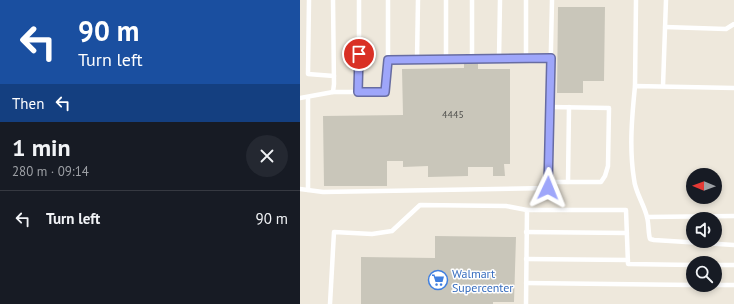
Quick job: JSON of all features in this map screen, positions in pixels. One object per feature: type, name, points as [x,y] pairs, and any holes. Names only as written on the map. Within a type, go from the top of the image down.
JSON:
[{"type":"lane","points":[[309,0],[308,74],[334,76]]},
{"type":"lane","points":[[333,0],[333,92]]},
{"type":"lane","points":[[358,92],[359,0]]},
{"type":"lane","points":[[300,98],[333,92],[385,92],[388,60],[388,0]]},
{"type":"lane","points":[[417,60],[418,0]]},
{"type":"lane","points":[[446,0],[446,60]]},
{"type":"lane","points":[[472,0],[472,59]]},
{"type":"lane","points":[[499,59],[500,0]]},
{"type":"lane","points":[[526,0],[526,59]]},
{"type":"lane","points":[[300,189],[323,192],[548,188],[552,0]]},
{"type":"lane","points":[[636,0],[635,86],[632,113],[632,147],[634,180],[647,217],[650,239],[734,245]]},
{"type":"lane","points":[[662,86],[666,0]]},
{"type":"lane","points":[[665,27],[726,29],[734,24]]},
{"type":"lane","points":[[388,60],[551,58]]},
{"type":"lane","points":[[635,86],[734,88]]},
{"type":"lane","points":[[308,97],[308,190]]},
{"type":"lane","points":[[549,182],[601,182],[605,176],[608,166],[609,108],[550,107]]},
{"type":"lane","points":[[568,182],[569,107]]},
{"type":"lane","points":[[330,304],[334,232],[372,234],[392,231],[420,205],[506,206],[527,210],[626,210],[628,264],[686,265]]},
{"type":"lane","points":[[526,304],[527,210]]},
{"type":"lane","points":[[647,217],[734,216]]},
{"type":"lane","points":[[526,232],[627,233]]},
{"type":"lane","points":[[526,259],[628,260]]},
{"type":"lane","points":[[722,265],[734,265]]},
{"type":"lane","points":[[526,283],[686,285]]},
{"type":"lane","points":[[722,285],[734,285]]},
{"type":"building","points":[[558,7],[605,7],[604,81],[583,81],[583,93],[557,93]]},
{"type":"building","points":[[464,63],[478,63],[478,69],[510,69],[510,164],[504,164],[505,176],[493,176],[493,167],[468,167],[468,176],[428,177],[428,166],[403,167],[403,161],[387,161],[387,186],[324,186],[323,116],[403,115],[402,69],[464,68]]},
{"type":"building","name":"Walmart Supercenter","points":[[435,236],[516,237],[514,302],[493,302],[493,304],[361,304],[361,257],[435,258]]},
{"type":"place","name":"Walmart Supercenter","points":[[438,280]]},
{"type":"route","points":[[359,54],[358,92],[385,92],[388,60],[551,58],[548,188]]}]
